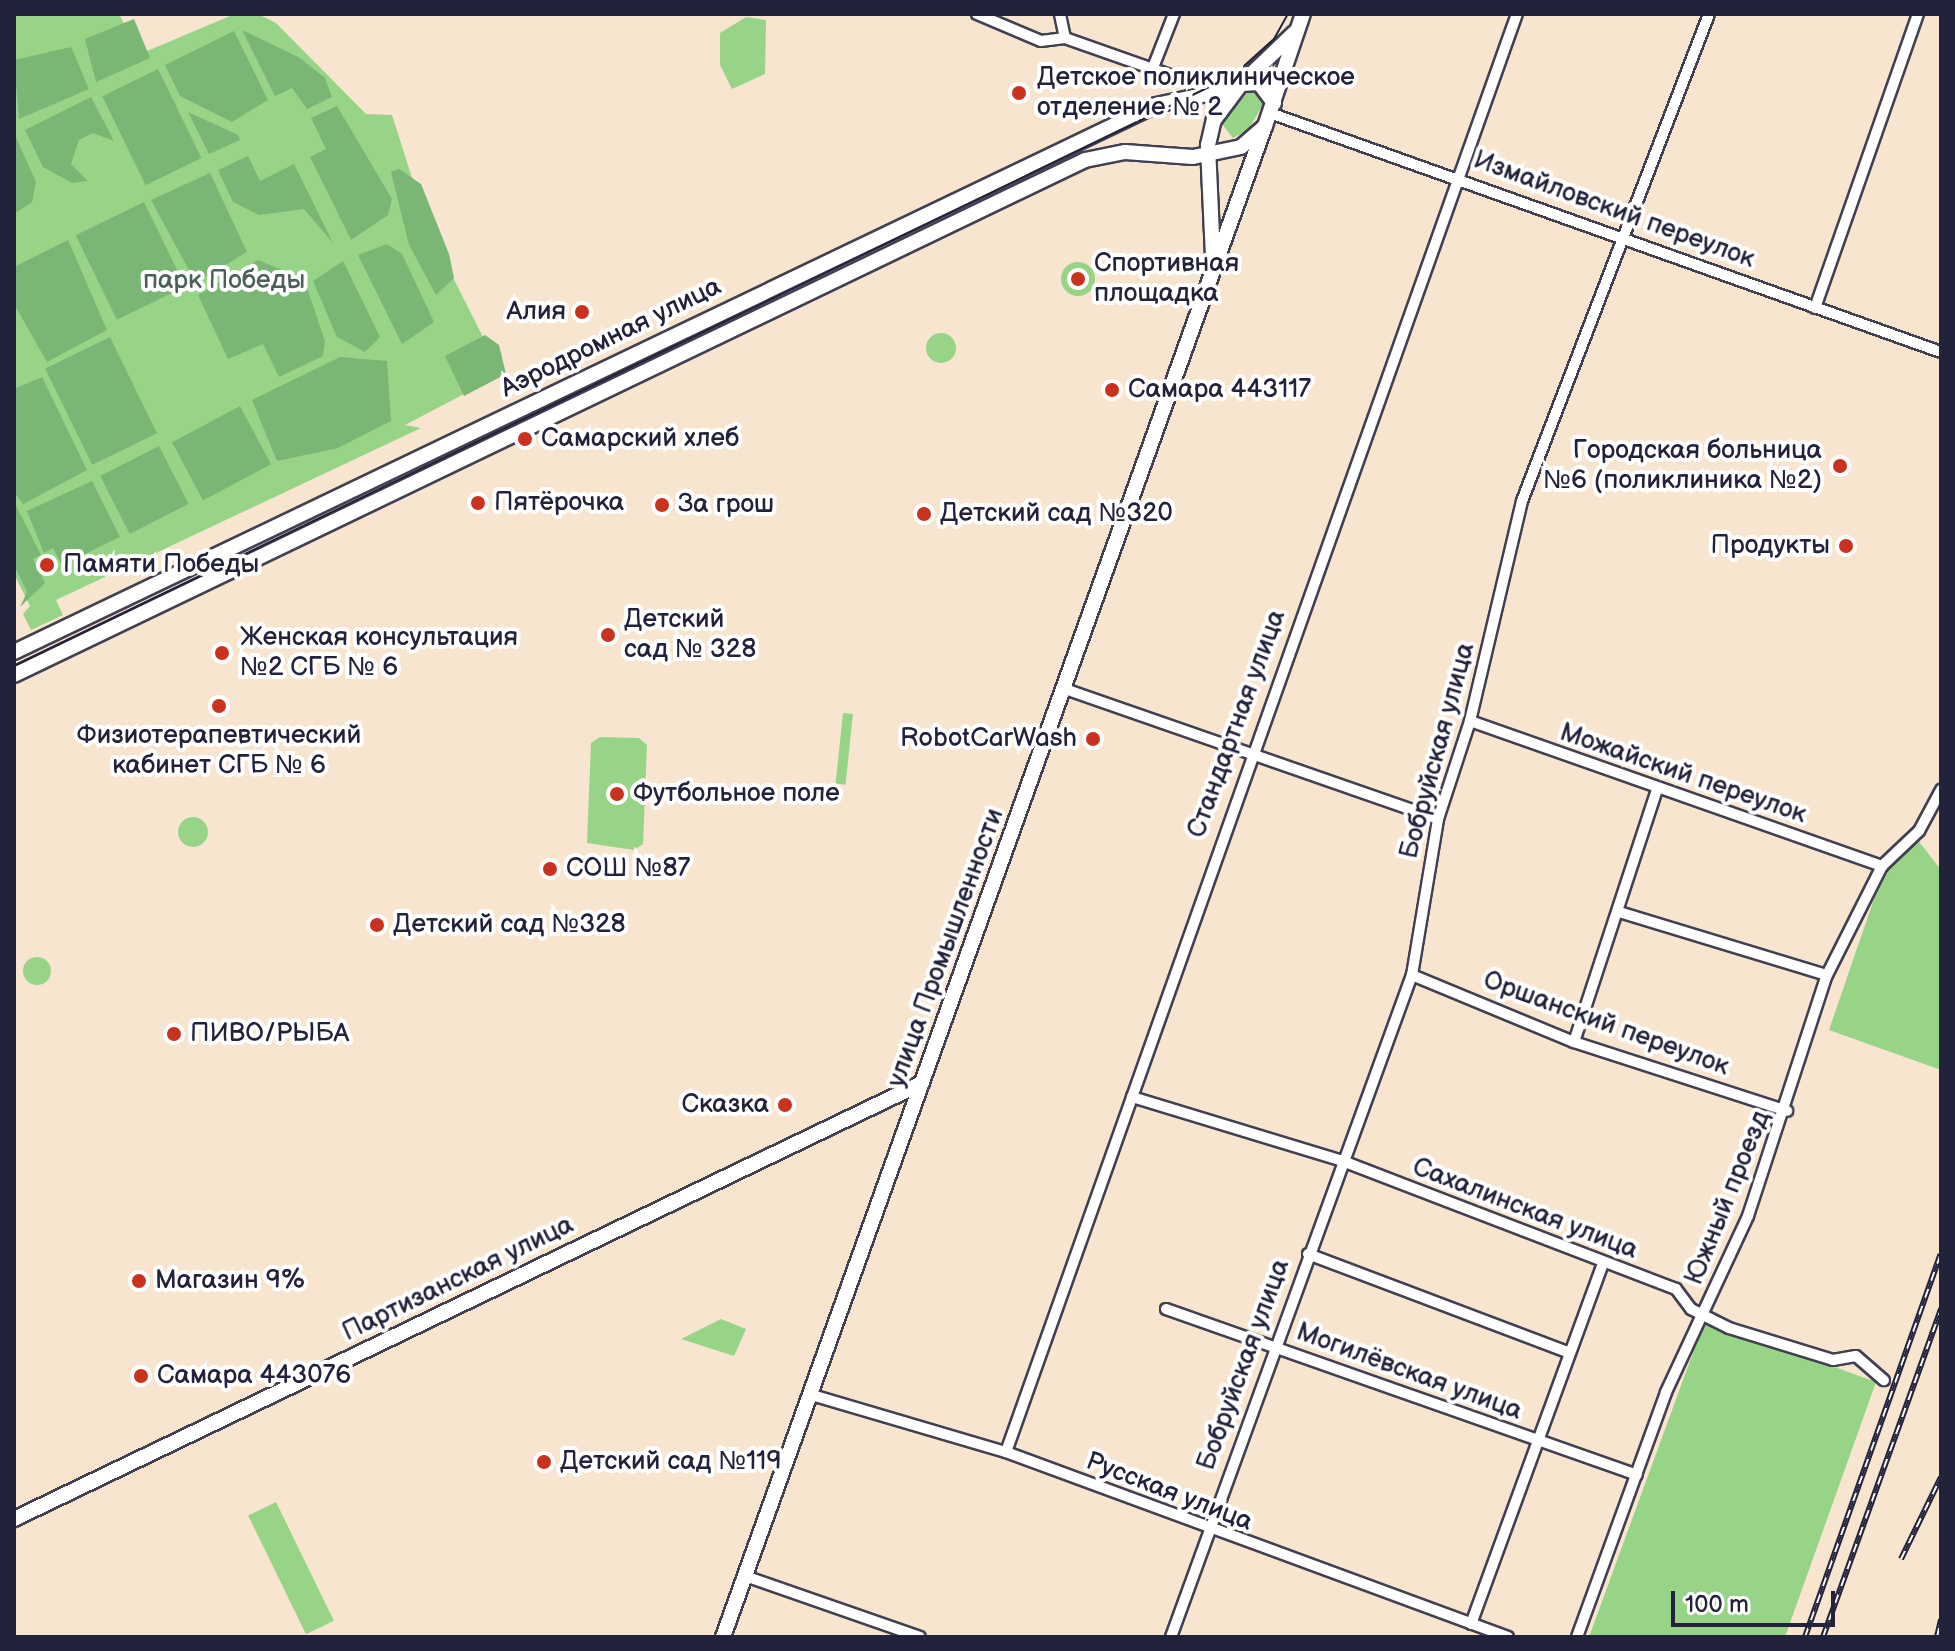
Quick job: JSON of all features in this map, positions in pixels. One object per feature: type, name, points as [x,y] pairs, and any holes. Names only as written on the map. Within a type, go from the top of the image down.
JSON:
[{"type":"main road","name":"улица Промышленности","points":[[723,1637],[1065,689],[1303,14]]},
{"type":"main road","name":"улица Промышленности","points":[[1238,86],[1297,30]]},
{"type":"main road","points":[[1209,155],[1254,139],[1270,114],[1259,83],[1238,86],[1214,120],[1227,145],[1254,139]]},
{"type":"main road","name":"Аэродромная улица","points":[[14,652],[1071,144],[1164,101],[1210,89],[1238,86]]},
{"type":"main road","name":"улица Промышленности","points":[[1212,275],[1209,155],[1214,120]]},
{"type":"main road","name":"Аэродромная улица","points":[[14,675],[1085,160],[1125,152],[1209,155]]},
{"type":"main road","name":"Партизанская улица","points":[[14,1519],[922,1083]]},
{"type":"street","points":[[977,14],[1041,41],[1065,38],[1154,65],[1210,89]]},
{"type":"street","points":[[1060,14],[1065,38]]},
{"type":"street","points":[[1154,65],[1174,14]]},
{"type":"street","name":"Стандартная улица","points":[[1006,1452],[1249,754],[1517,14]]},
{"type":"street","name":"Бобруйская улица","points":[[1171,1637],[1206,1531],[1340,1160],[1412,975],[1438,819],[1470,721],[1522,501],[1709,14]]},
{"type":"street","points":[[1815,308],[1918,14]]},
{"type":"street","name":"Измайловский переулок","points":[[1270,114],[1459,177],[1941,352]]},
{"type":"street","points":[[1065,689],[1438,819]]},
{"type":"street","name":"Можайский переулок","points":[[1470,721],[1657,790],[1882,866]]},
{"type":"street","points":[[1574,1042],[1657,790]]},
{"type":"street","name":"Южный проезд","points":[[1577,1637],[1666,1392],[1704,1316],[1787,1111],[1827,975],[1882,866],[1919,831],[1941,790]]},
{"type":"street","points":[[1619,912],[1827,975]]},
{"type":"street","name":"Оршанский переулок","points":[[1412,975],[1574,1042],[1787,1111]]},
{"type":"street","name":"Сахалинская улица","points":[[1132,1097],[1340,1160],[1602,1266],[1676,1289],[1704,1316],[1833,1360],[1856,1356],[1884,1380]]},
{"type":"street","points":[[1308,1254],[1568,1352]]},
{"type":"street","points":[[1471,1624],[1602,1266]]},
{"type":"street","name":"Могилёвская улица","points":[[1166,1309],[1637,1475]]},
{"type":"street","name":"Русская улица","points":[[812,1395],[1006,1452],[1206,1531],[1508,1637]]},
{"type":"street","points":[[745,1576],[920,1637]]},
{"type":"green space","name":"парк Победы","points":[[14,14],[119,14],[140,54],[230,16],[258,14],[276,23],[366,114],[392,115],[428,228],[484,339],[487,382],[405,425],[421,428],[56,600],[63,615],[31,630],[23,614],[30,606],[14,574]]},
{"type":"green space","points":[[746,17],[766,20],[765,74],[732,89],[720,65],[720,33]]},
{"type":"green space","points":[[134,19],[150,58],[96,82],[85,39]]},
{"type":"green space","points":[[242,30],[300,58],[325,78],[332,97],[307,109],[292,88],[275,96]]},
{"type":"green space","points":[[234,31],[268,100],[232,122],[180,96],[165,65]]},
{"type":"green space","points":[[71,47],[89,89],[19,119],[14,60]]},
{"type":"green space","points":[[158,69],[201,158],[146,185],[102,96]]},
{"type":"green space","points":[[1252,87],[1267,98],[1248,130],[1233,138],[1222,124]]},
{"type":"green space","points":[[91,97],[114,141],[93,133],[79,140],[71,164],[88,181],[72,183],[43,167],[25,130]]},
{"type":"green space","points":[[337,106],[392,199],[388,215],[351,240],[310,157],[326,149],[311,118]]},
{"type":"green space","points":[[188,112],[238,135],[240,140],[209,154]]},
{"type":"green space","points":[[14,133],[36,182],[32,202],[14,214]]},
{"type":"green space","points":[[248,156],[260,181],[294,164],[333,243],[304,209],[259,215],[233,202],[218,170]]},
{"type":"green space","points":[[399,169],[421,184],[449,254],[454,278],[436,295],[409,245],[391,172]]},
{"type":"green space","points":[[210,173],[247,252],[196,283],[151,200]]},
{"type":"green space","points":[[144,202],[185,286],[117,320],[76,235]]},
{"type":"green space","points":[[68,240],[107,330],[47,362],[14,304],[14,267]]},
{"type":"green space","points":[[387,244],[402,254],[434,322],[402,344],[358,255]]},
{"type":"green space","points":[[258,260],[304,279],[325,341],[323,356],[279,377],[263,344],[228,359],[198,295]]},
{"type":"green space","points":[[343,261],[380,337],[365,352],[337,337],[313,281]]},
{"type":"green space","name":"Спортивная площадка","points":[[1078,262],[1090,267],[1095,279],[1090,291],[1078,296],[1066,291],[1061,279],[1066,267]]},
{"type":"green space","points":[[941,333],[952,337],[956,348],[952,359],[941,363],[930,359],[926,348],[930,337]]},
{"type":"green space","points":[[485,335],[499,345],[506,374],[464,396],[445,356]]},
{"type":"green space","points":[[110,337],[157,433],[92,465],[45,369]]},
{"type":"green space","points":[[340,357],[387,361],[391,421],[338,448],[277,461],[252,400]]},
{"type":"green space","points":[[42,377],[87,470],[23,504],[14,492],[14,389]]},
{"type":"green space","points":[[240,406],[271,464],[203,500],[172,442]]},
{"type":"green space","points":[[159,446],[189,504],[130,534],[100,476]]},
{"type":"green space","points":[[92,481],[120,537],[62,565],[53,548],[44,553],[27,511]]},
{"type":"green space","points":[[14,502],[41,555],[33,559],[45,583],[20,607],[27,592],[14,565]]},
{"type":"green space","points":[[843,713],[853,714],[846,785],[836,784]]},
{"type":"green space","name":"Футбольное поле","points":[[600,737],[639,738],[647,745],[643,844],[634,850],[587,843],[591,743]]},
{"type":"green space","points":[[193,817],[204,821],[208,832],[204,843],[193,847],[182,843],[178,832],[182,821]]},
{"type":"green space","points":[[1917,839],[1941,870],[1941,1070],[1829,1030],[1874,899],[1894,860]]},
{"type":"green space","points":[[37,957],[47,961],[51,971],[47,981],[37,985],[27,981],[23,971],[27,961]]},
{"type":"green space","points":[[721,1319],[746,1329],[734,1356],[681,1339]]},
{"type":"green space","points":[[1705,1320],[1876,1382],[1785,1637],[1589,1637]]},
{"type":"green space","points":[[276,1502],[334,1621],[306,1634],[248,1516]]},
{"type":"tram line","points":[[14,666],[1234,75],[1274,39],[1288,14]]},
{"type":"railway","points":[[1805,1637],[1941,1254]]},
{"type":"railway","points":[[1823,1637],[1941,1309]]},
{"type":"railway","points":[[1901,1559],[1941,1477]]},
{"type":"railway","points":[[1937,1637],[1941,1619]]},
{"type":"place","name":"Детское поликлиническое отделение № 2","points":[[1019,93]]},
{"type":"place","name":"Спортивная площадка","points":[[1078,279]]},
{"type":"place","name":"Алия","points":[[582,312]]},
{"type":"place","name":"Самара 443117","points":[[1112,390]]},
{"type":"place","name":"Самарский хлеб","points":[[525,439]]},
{"type":"place","name":"Городская больница №6 (поликлиника №2)","points":[[1840,466]]},
{"type":"place","name":"Пятёрочка","points":[[478,503]]},
{"type":"place","name":"За грош","points":[[662,505]]},
{"type":"place","name":"Детский сад №320","points":[[924,514]]},
{"type":"place","name":"Продукты","points":[[1846,546]]},
{"type":"place","name":"Памяти Победы","points":[[47,565]]},
{"type":"place","name":"Детский сад № 328","points":[[608,635]]},
{"type":"place","name":"Женская консультация №2 СГБ № 6","points":[[222,653]]},
{"type":"place","name":"Физиотерапевтический кабинет СГБ № 6","points":[[219,706]]},
{"type":"place","name":"RobotCarWash","points":[[1093,739]]},
{"type":"place","name":"Футбольное поле","points":[[617,794]]},
{"type":"place","name":"СОШ №87","points":[[550,869]]},
{"type":"place","name":"Детский сад №328","points":[[377,925]]},
{"type":"place","name":"ПИВО/РЫБА","points":[[174,1034]]},
{"type":"place","name":"Сказка","points":[[785,1105]]},
{"type":"place","name":"Магазин 9%","points":[[139,1281]]},
{"type":"place","name":"Самара 443076","points":[[141,1376]]},
{"type":"place","name":"Детский сад №119","points":[[544,1462]]}]
